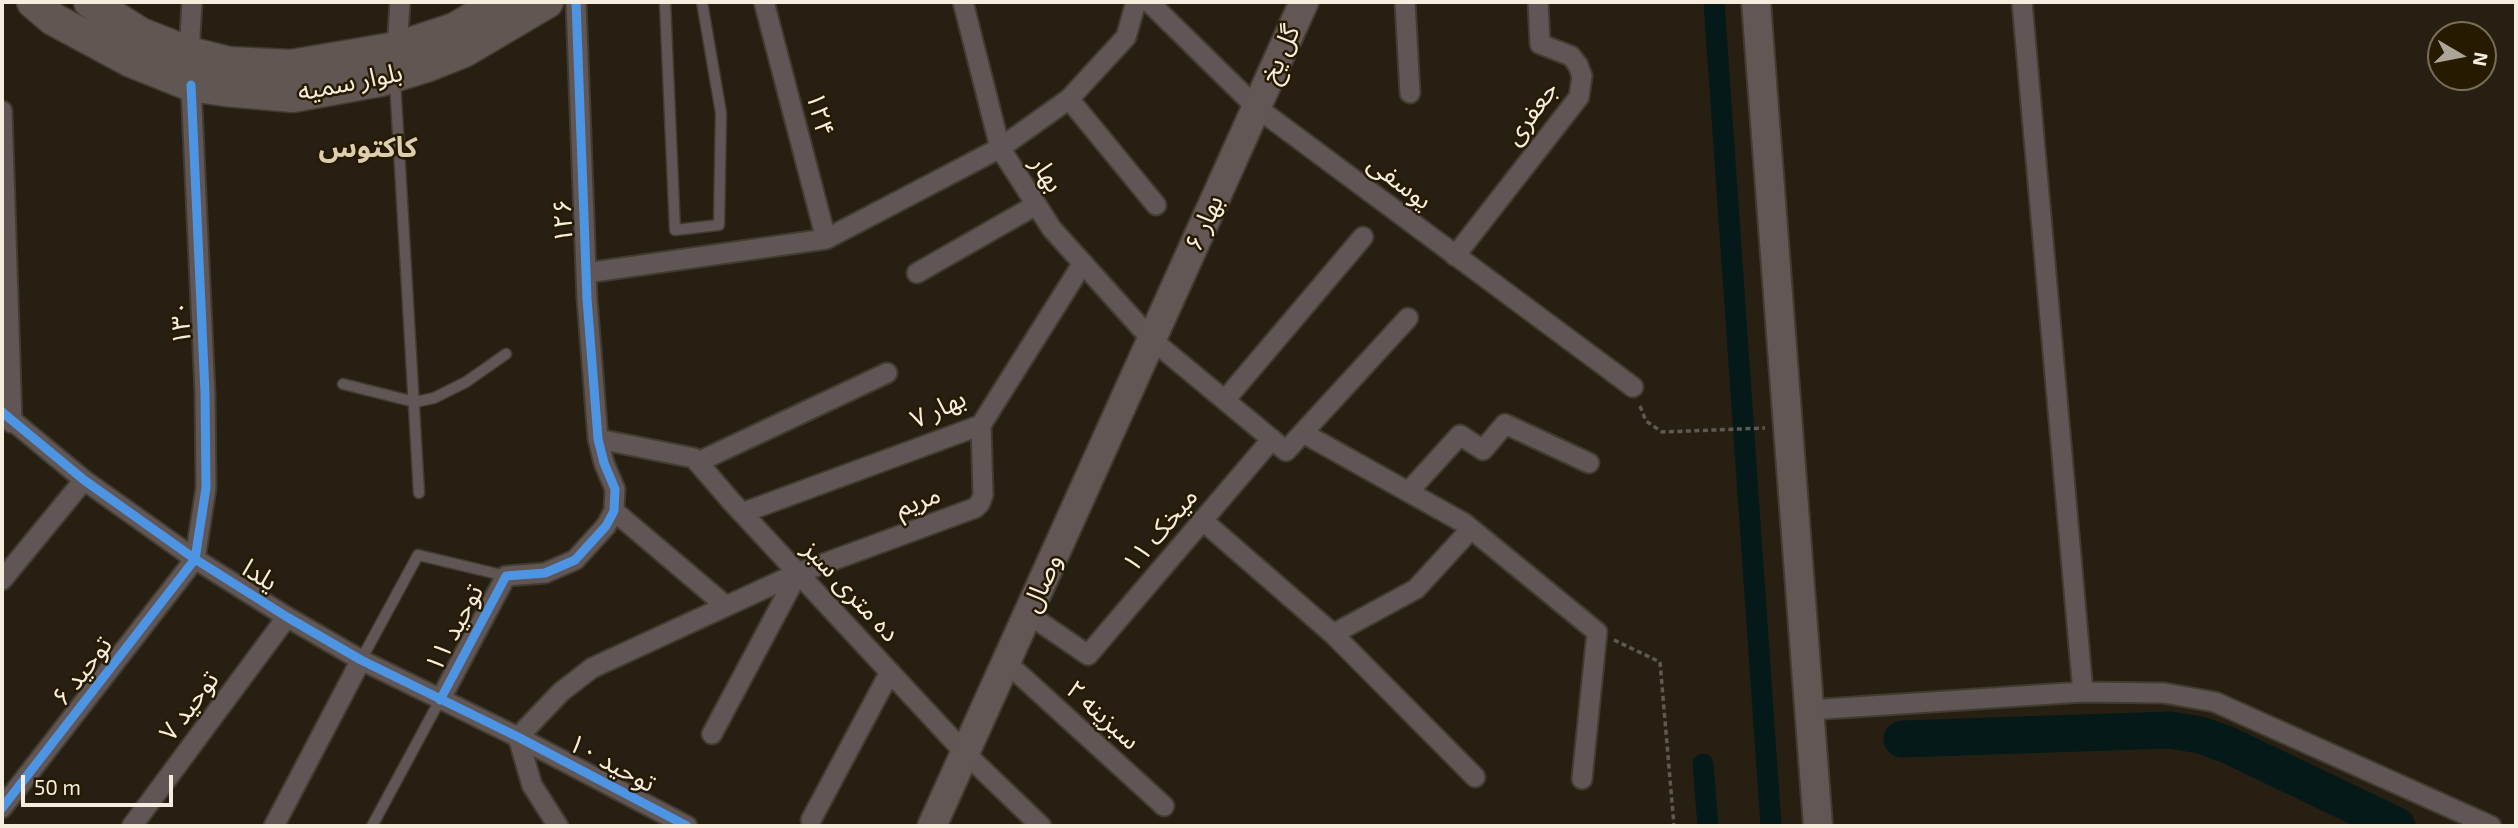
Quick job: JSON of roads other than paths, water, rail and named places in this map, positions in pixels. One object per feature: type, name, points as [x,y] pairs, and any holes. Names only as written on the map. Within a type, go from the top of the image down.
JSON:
[{"type":"main road","name":"بلوار سمیه","points":[[33,2],[53,19],[131,61],[191,85],[293,96],[396,62],[500,2]]},
{"type":"main road","name":"بلوار سمیه","points":[[90,2],[141,34],[189,53],[229,63],[291,66],[396,62],[464,51],[547,2]]},
{"type":"main road","name":"گل یخ","points":[[1256,107],[1304,2]]},
{"type":"main road","points":[[1756,2],[1818,826]]},
{"type":"main road","name":"بهار ۶","points":[[1152,339],[1256,107]]},
{"type":"main road","name":"وصال","points":[[932,826],[1152,339]]},
{"type":"street","points":[[189,53],[192,2]]},
{"type":"street","points":[[396,62],[400,2]]},
{"type":"street","name":"۱۲۶","points":[[576,2],[586,273],[598,439]]},
{"type":"street","name":"۱۲۴","points":[[764,2],[826,239]]},
{"type":"street","name":"بهار","points":[[963,2],[1000,148],[1052,229],[1152,339],[1279,445]]},
{"type":"street","points":[[586,273],[826,239],[1000,148],[1069,99],[1126,37],[1136,2]]},
{"type":"street","name":"یوسفی","points":[[1149,2],[1256,107],[1633,387]]},
{"type":"street","points":[[1405,2],[1410,93]]},
{"type":"street","name":"جعفری","points":[[1455,256],[1578,97],[1582,76],[1578,65],[1571,56],[1540,44],[1538,2]]},
{"type":"street","points":[[2022,2],[2083,692]]},
{"type":"street","name":"۱۳۰","points":[[191,85],[205,393],[206,488],[195,559]]},
{"type":"street","points":[[1069,99],[1156,205]]},
{"type":"street","points":[[2,111],[7,417]]},
{"type":"street","points":[[917,273],[1037,205]]},
{"type":"street","points":[[1225,400],[1363,237]]},
{"type":"street","name":"بهار ۷","points":[[742,513],[981,425],[1083,263]]},
{"type":"street","name":"میخک ۱۱","points":[[1028,614],[1088,655],[1202,520],[1279,445],[1303,433],[1408,317]]},
{"type":"street","points":[[726,606],[614,512],[615,489],[598,439],[694,458],[698,462],[887,373]]},
{"type":"street","name":"یلدا","points":[[7,417],[84,480],[195,559],[287,617],[361,660],[518,737]]},
{"type":"street","points":[[1409,491],[1460,435],[1483,450],[1505,424],[1589,463]]},
{"type":"street","name":"مریم","points":[[518,737],[561,692],[592,668],[798,573],[975,508],[983,495],[981,425]]},
{"type":"street","points":[[1303,433],[1409,491],[1471,529],[1597,632],[1582,779]]},
{"type":"street","name":"ده متری سبز","points":[[698,462],[965,753],[1041,826]]},
{"type":"street","points":[[2,580],[84,480]]},
{"type":"street","name":"توحید ۱۱","points":[[440,700],[506,576],[545,573],[575,560],[606,526],[614,512]]},
{"type":"street","points":[[1202,520],[1333,634],[1475,777]]},
{"type":"street","points":[[1333,634],[1416,589],[1471,529]]},
{"type":"street","name":"توحید ۶","points":[[2,808],[195,559]]},
{"type":"street","points":[[712,734],[798,573]]},
{"type":"street","name":"توحید ۷","points":[[132,826],[287,617]]},
{"type":"street","points":[[274,826],[361,660]]},
{"type":"street","name":"سبزینه ۲","points":[[1006,662],[1164,806]]},
{"type":"street","points":[[811,820],[890,672]]},
{"type":"street","points":[[1809,710],[2083,692],[2164,693],[2215,702],[2491,826]]},
{"type":"street","points":[[518,737],[532,785],[553,823]]},
{"type":"street","name":"توحید ۱۰","points":[[518,737],[687,826]]},
{"type":"lane","points":[[665,2],[675,230],[719,225],[721,113],[702,2]]},
{"type":"lane","points":[[396,62],[419,493]]},
{"type":"lane","points":[[343,384],[415,402],[434,398],[466,382],[506,355]]},
{"type":"lane","points":[[361,660],[418,555],[506,576]]},
{"type":"lane","points":[[372,826],[440,700]]},
{"type":"waterway","points":[[1714,2],[1771,826]]},
{"type":"waterway","points":[[1902,739],[2170,730],[2200,735],[2228,745],[2397,826]]},
{"type":"waterway","points":[[1703,764],[1708,826]]},
{"type":"district","name":"کاکتوس","points":[[368,148]]}]
